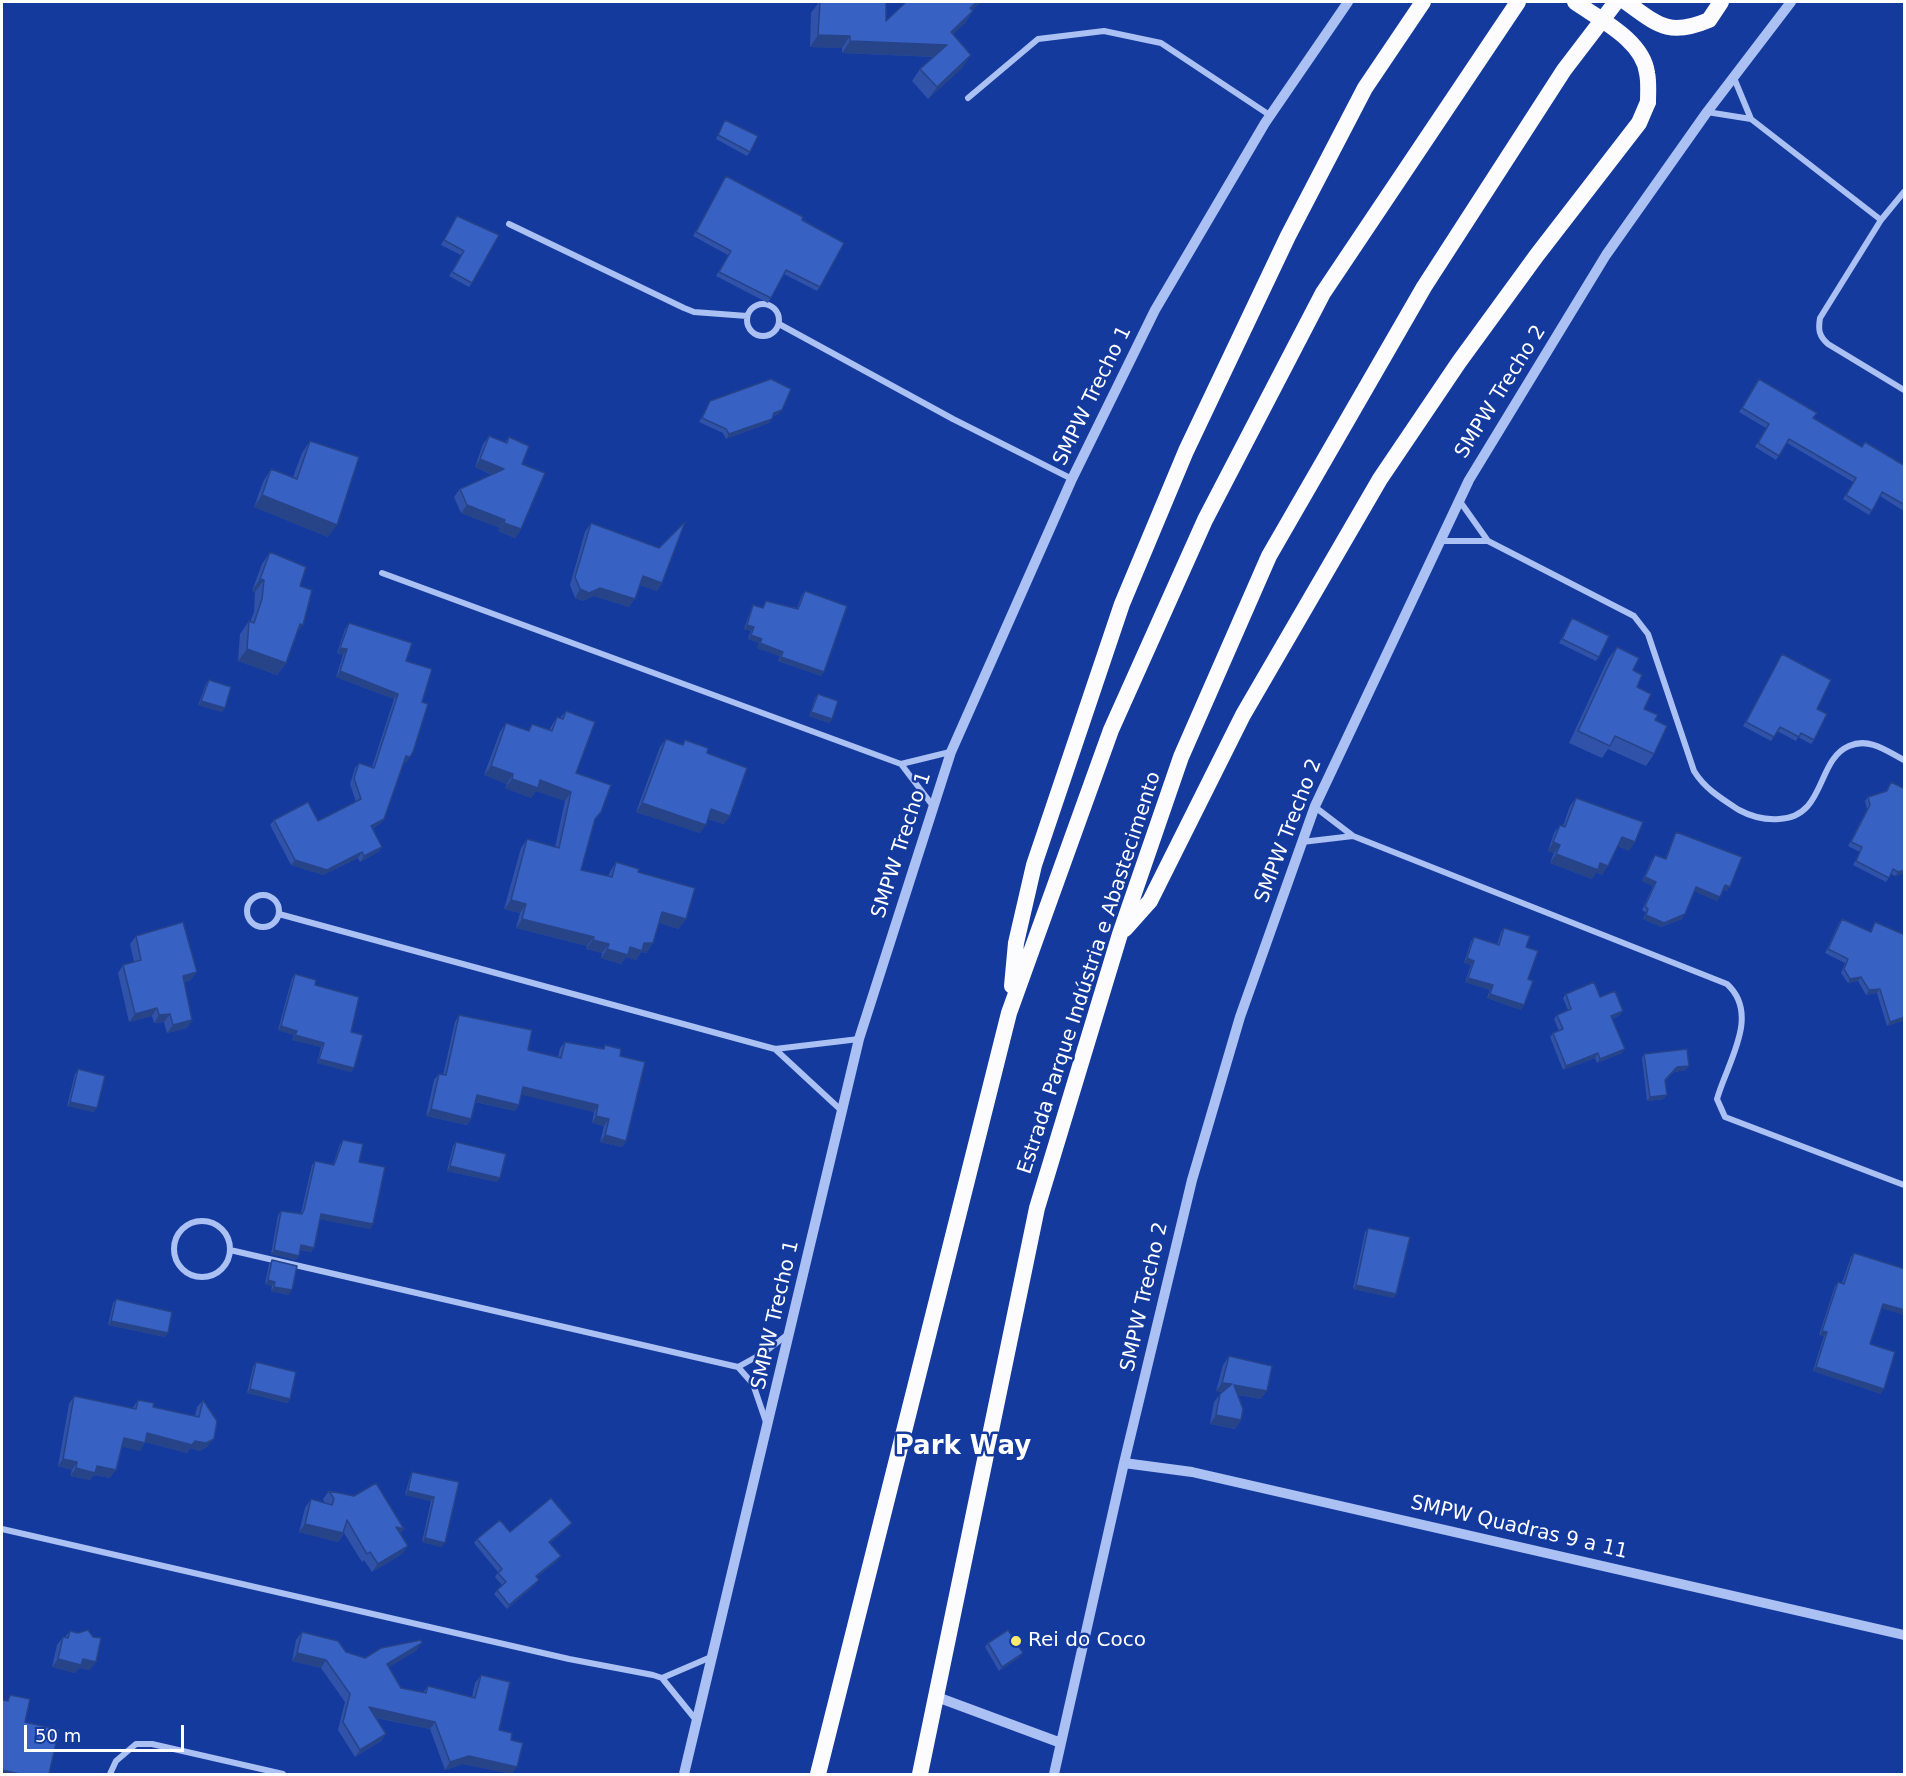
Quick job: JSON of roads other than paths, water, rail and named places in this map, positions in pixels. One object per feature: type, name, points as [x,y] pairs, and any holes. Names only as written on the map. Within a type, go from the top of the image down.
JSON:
[{"type":"highway","points":[[1009,1013],[1016,943],[1034,865],[1122,603],[1186,451],[1288,236],[1365,88],[1423,2]]},
{"type":"highway","points":[[819,1774],[1009,1013],[1111,730],[1205,520],[1323,293],[1518,2]]},
{"type":"highway","points":[[1120,934],[1150,901],[1243,715],[1380,479],[1478,335],[1639,123],[1648,102],[1647,71],[1641,55],[1633,44],[1575,2]]},
{"type":"highway","name":"Estrada Parque Indústria e Abastecimento","points":[[920,1774],[1037,1208],[1120,934],[1181,757],[1269,556],[1424,287],[1564,70],[1616,2]]},
{"type":"highway","points":[[1626,2],[1660,27],[1678,30],[1709,20],[1721,2]]},
{"type":"street","name":"SMPW Trecho 1","points":[[684,1774],[859,1039],[951,752],[1072,479],[1155,310],[1271,116],[1348,2]]},
{"type":"street","name":"SMPW Trecho 2","points":[[1054,1774],[1124,1463],[1192,1180],[1240,1017],[1315,806],[1459,499],[1606,255],[1707,112],[1791,2]]},
{"type":"street","points":[[968,98],[1038,39],[1104,31],[1161,43],[1271,116]]},
{"type":"street","points":[[1734,77],[1751,119]]},
{"type":"street","points":[[1707,112],[1751,119],[1881,220]]},
{"type":"street","points":[[1905,192],[1881,220],[1820,318],[1818,328],[1821,337],[1828,344],[1905,390]]},
{"type":"street","points":[[509,224],[694,312],[747,316]]},
{"type":"street","points":[[767,304],[777,311],[779,324],[772,334],[760,336],[749,329],[747,316],[754,306],[767,304]]},
{"type":"street","points":[[779,324],[952,419],[1072,479]]},
{"type":"street","points":[[1459,499],[1488,541]]},
{"type":"street","points":[[1439,541],[1488,541],[1634,616],[1648,634],[1697,777],[1718,797],[1746,814],[1769,819],[1783,819],[1803,812],[1811,803],[1835,757],[1841,750],[1855,743],[1877,746],[1905,760]]},
{"type":"street","points":[[382,573],[901,764],[933,806]]},
{"type":"street","points":[[901,764],[951,752]]},
{"type":"street","points":[[1315,806],[1353,836],[1727,984],[1737,993],[1743,1018],[1717,1099],[1725,1117],[1905,1185]]},
{"type":"street","points":[[1302,842],[1353,836]]},
{"type":"street","points":[[262,894],[275,900],[279,914],[270,925],[256,926],[250,921],[246,908],[249,901],[262,894]]},
{"type":"street","points":[[279,914],[775,1049],[859,1039]]},
{"type":"street","points":[[775,1049],[842,1111]]},
{"type":"street","points":[[202,1221],[216,1225],[226,1236],[230,1250],[226,1264],[216,1274],[202,1278],[188,1274],[182,1269],[177,1263],[173,1249],[177,1235],[188,1225],[202,1221]]},
{"type":"street","points":[[230,1250],[738,1367],[753,1384],[767,1428]]},
{"type":"street","points":[[738,1367],[765,1352],[790,1332]]},
{"type":"street","name":"SMPW Quadras 9 a 11","points":[[1124,1463],[1192,1472],[1905,1635]]},
{"type":"street","points":[[2,1529],[662,1678],[713,1656]]},
{"type":"street","points":[[662,1678],[697,1721]]},
{"type":"street","points":[[937,1697],[1061,1743]]},
{"type":"street","points":[[110,1774],[116,1761],[136,1744],[152,1744],[282,1774]]},
{"type":"place","name":"Rei do Coco","points":[[1016,1641]]},
{"type":"district","name":"Park Way","points":[[963,1447]]}]
